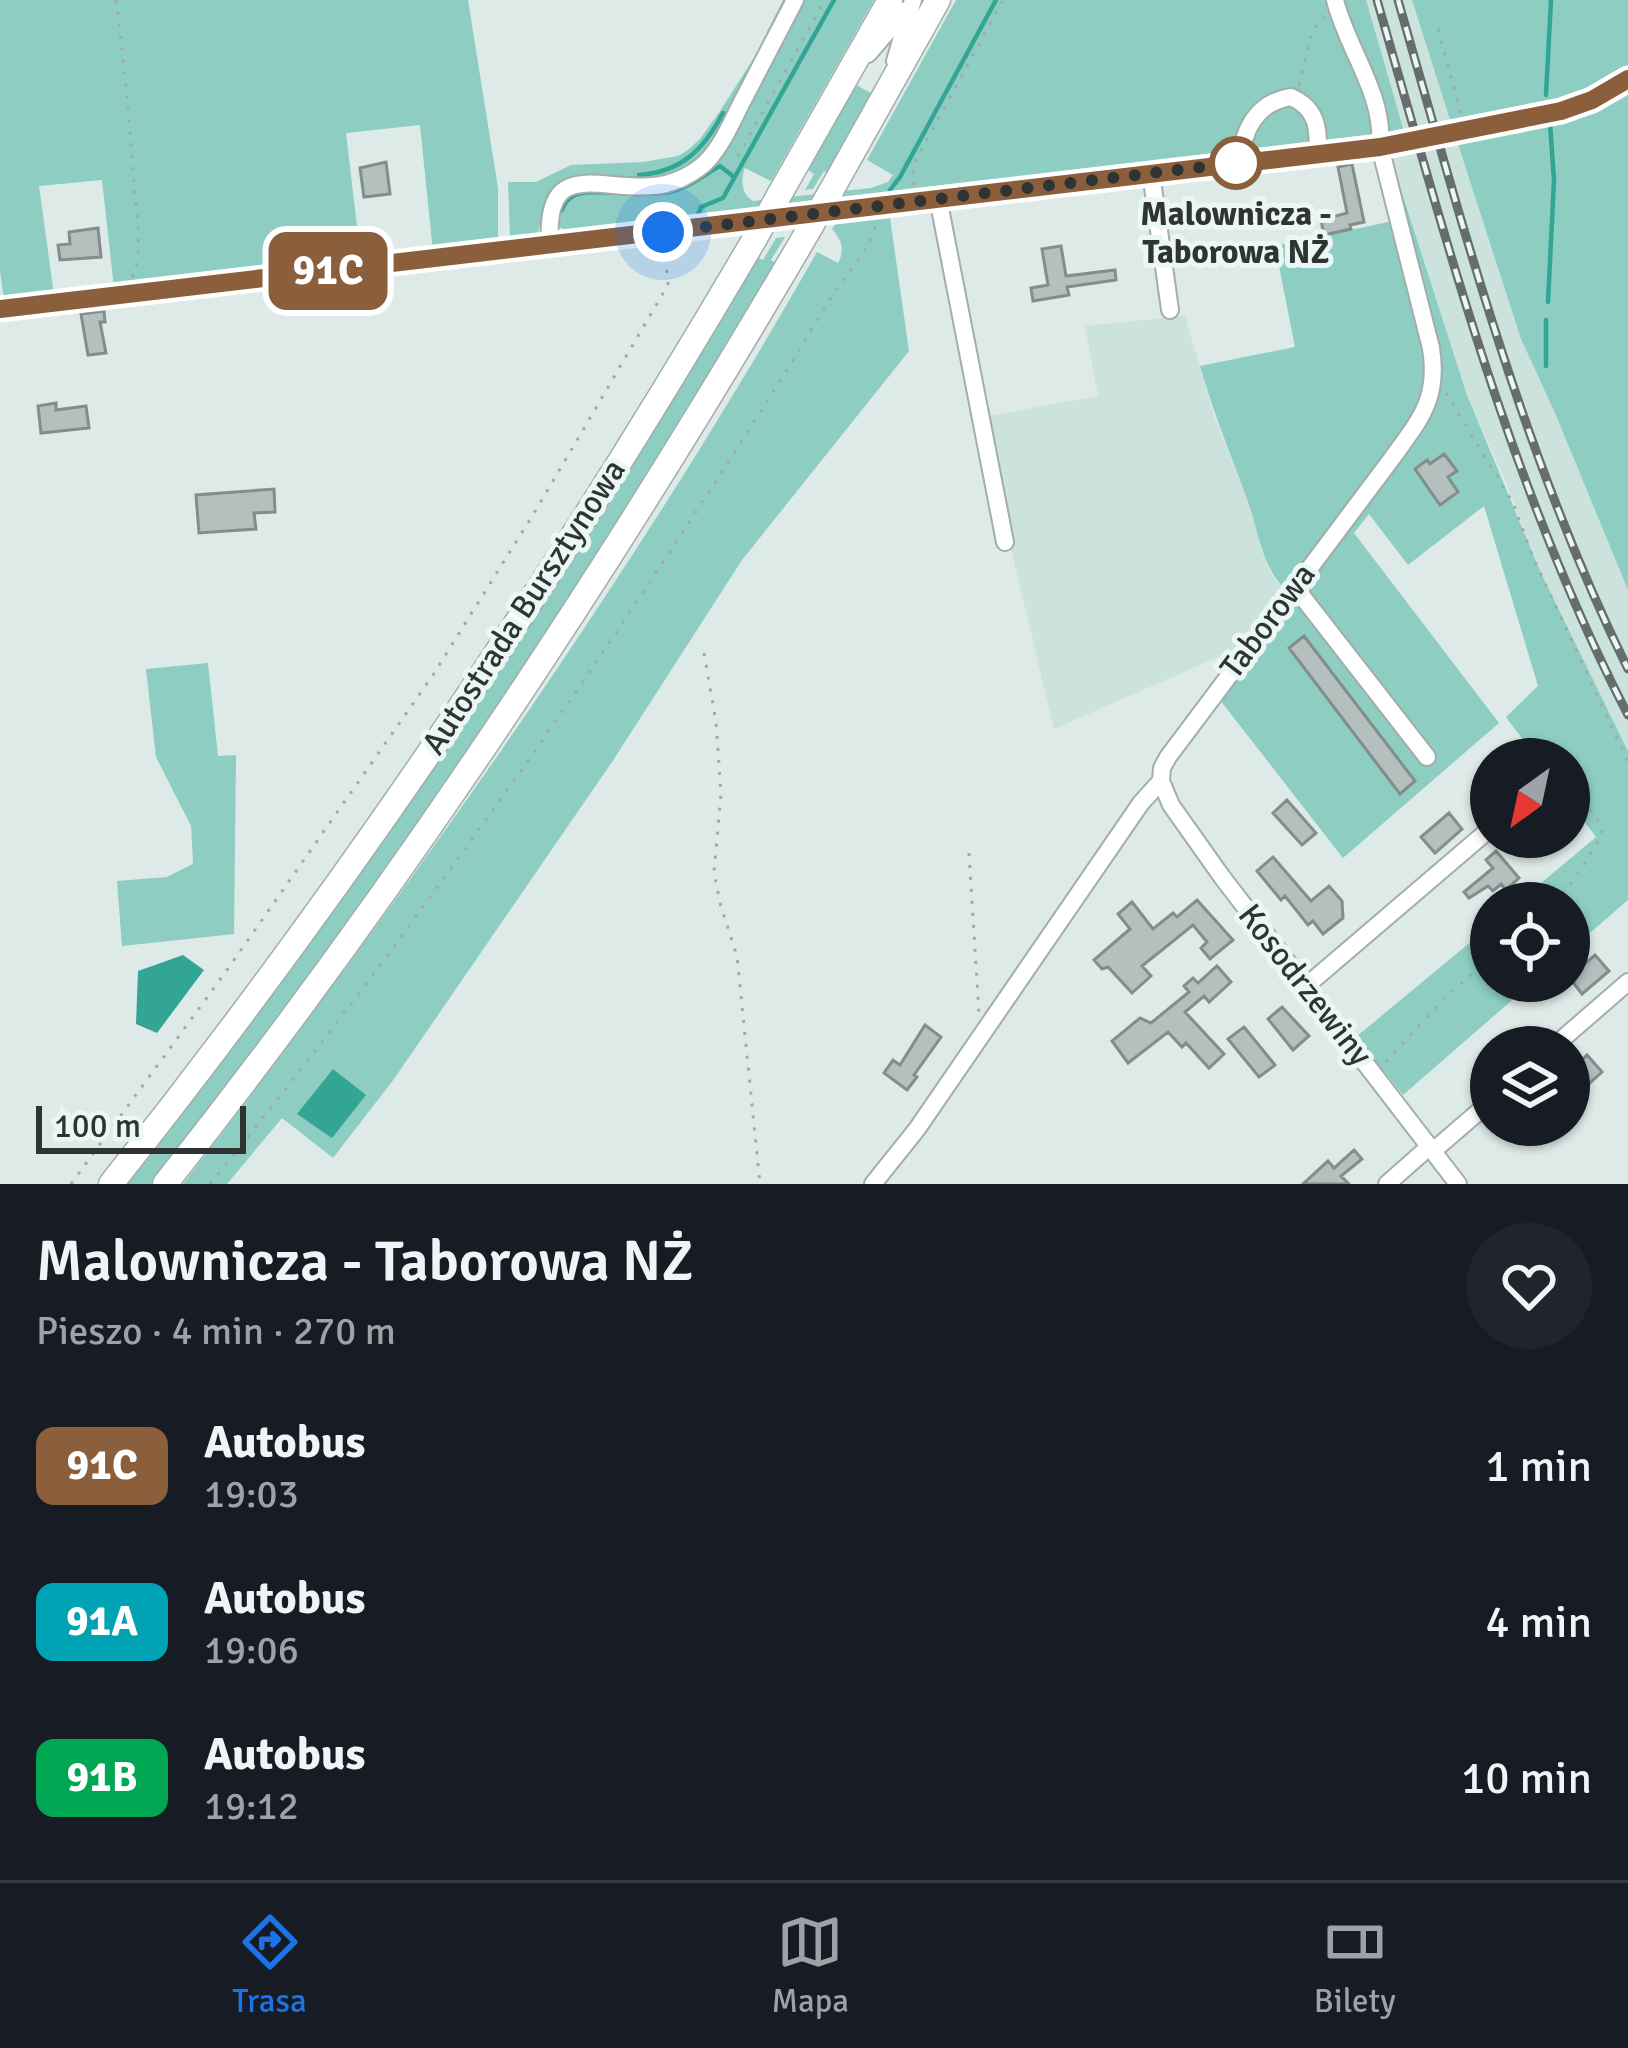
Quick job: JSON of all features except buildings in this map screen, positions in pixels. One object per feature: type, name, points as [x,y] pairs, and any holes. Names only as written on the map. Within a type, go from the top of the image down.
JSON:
[{"type":"highway","name":"Autostrada Bursztynowa","points":[[165,1184],[332,963],[495,731],[646,500],[807,233],[938,0]]},
{"type":"highway","name":"Autostrada Bursztynowa","points":[[111,1184],[310,920],[448,724],[610,479],[846,80],[907,1]]},
{"type":"street","points":[[550,245],[552,207],[566,189],[582,183],[663,185],[706,162],[795,0]]},
{"type":"street","points":[[883,102],[907,1]]},
{"type":"street","points":[[1336,4],[1380,115],[1380,147],[1434,376]]},
{"type":"street","points":[[0,309],[1380,147],[1570,108],[1628,79]]},
{"type":"street","points":[[1241,162],[1246,129],[1258,113],[1279,99],[1294,98],[1316,118],[1318,154]]},
{"type":"street","points":[[1150,173],[1170,310]]},
{"type":"street","points":[[938,198],[1005,542]]},
{"type":"street","name":"Taborowa","points":[[873,1184],[917,1129],[1141,803],[1161,781],[1168,757],[1422,417],[1434,376]]},
{"type":"street","points":[[1294,586],[1426,757]]},
{"type":"street","name":"Kosodrzewiny","points":[[1161,781],[1187,828],[1457,1184]]},
{"type":"street","points":[[1305,986],[1470,846]]},
{"type":"street","points":[[1577,1026],[1628,982]]},
{"type":"street","points":[[1387,1184],[1470,1118]]},
{"type":"path","points":[[116,0],[137,228],[135,271],[122,295]]},
{"type":"path","points":[[738,156],[825,0]]},
{"type":"path","points":[[914,201],[913,165],[1003,0]]},
{"type":"path","points":[[1294,98],[1313,30],[1336,4]]},
{"type":"path","points":[[1438,29],[1466,130]]},
{"type":"path","points":[[209,1184],[465,850],[626,614],[870,242],[876,230],[874,206]]},
{"type":"path","points":[[71,1184],[400,723],[536,510],[668,284],[663,232]]},
{"type":"path","points":[[1434,376],[1513,503],[1532,555],[1628,762]]},
{"type":"path","points":[[704,653],[716,722],[721,794],[714,872],[737,956],[760,1184]]},
{"type":"path","points":[[1590,810],[1601,828],[1600,841],[1590,855]]},
{"type":"path","points":[[969,853],[979,1018],[984,1032]]},
{"type":"path","points":[[1374,1073],[1470,976]]},
{"type":"shaded area","points":[[0,0],[468,0],[498,188],[498,243],[433,252],[420,125],[346,133],[361,260],[114,288],[102,180],[39,186],[54,295],[4,300],[0,271]]},
{"type":"shaded area","points":[[783,0],[789,0],[723,125],[696,163],[658,178],[578,177],[548,197],[534,241],[510,238],[508,182],[536,182],[571,165],[643,162],[688,150],[754,58]]},
{"type":"shaded area","points":[[801,0],[874,0],[771,181],[745,168],[743,187],[753,201],[888,182],[893,175],[867,160],[956,0],[1329,0],[1371,101],[1377,139],[572,236],[558,226],[561,207],[574,193],[690,182]]},
{"type":"shaded area","points":[[1341,0],[1366,0],[1405,135],[1387,138]]},
{"type":"shaded area","points":[[1365,0],[1412,0],[1521,339],[1628,590],[1628,750],[1541,573],[1467,395],[1392,162]]},
{"type":"shaded area","points":[[1412,0],[1628,0],[1628,72],[1579,99],[1452,126]]},
{"type":"shaded area","points":[[853,83],[876,96],[831,175],[824,171],[813,189],[805,190],[814,174],[805,168]]},
{"type":"shaded area","points":[[1628,87],[1628,590],[1521,339],[1458,144],[1579,114]]},
{"type":"shaded area","points":[[1392,162],[1467,395],[1541,573],[1628,751],[1628,900],[1590,933],[1590,882],[1542,882],[1571,858],[1590,858],[1590,842],[1596,837],[1590,829],[1590,738],[1522,738],[1506,717],[1538,686],[1484,506],[1408,565],[1369,514],[1354,533],[1499,723],[1482,738],[1470,738],[1470,748],[1343,858],[1220,700],[1428,419],[1440,394],[1441,365]]},
{"type":"shaded area","points":[[889,211],[909,351],[742,560],[612,762],[394,1079],[333,1158],[282,1118],[227,1184],[183,1184],[353,959],[516,729],[672,494],[817,252],[838,263],[841,245],[832,229],[839,219]]},
{"type":"shaded area","points":[[1393,221],[1429,374],[1418,410],[1289,585],[1282,586],[1265,556],[1200,366],[1295,347],[1275,246]]},
{"type":"shaded area","points":[[785,237],[771,260],[779,266],[597,560],[357,913],[154,1184],[122,1184],[756,257],[763,260],[776,238]]},
{"type":"shaded area","points":[[1185,316],[1214,416],[1269,570],[1291,591],[1250,643],[1054,729],[984,417],[1098,396],[1085,326]]},
{"type":"shaded area","points":[[208,663],[218,756],[236,755],[234,934],[122,946],[117,881],[167,877],[193,864],[191,826],[156,757],[146,669]]},
{"type":"shaded area","points":[[1470,942],[1470,1002],[1510,1002],[1482,1026],[1470,1026],[1470,1037],[1403,1095],[1356,1037]]},
{"type":"shaded area","points":[[183,955],[204,970],[157,1033],[136,1024],[138,971]]},
{"type":"shaded area","points":[[333,1069],[366,1095],[332,1138],[297,1114]]},
{"type":"waterway","points":[[698,215],[701,207],[723,198],[834,0]]},
{"type":"waterway","points":[[890,190],[996,0]]},
{"type":"waterway","points":[[1546,95],[1551,0]]},
{"type":"waterway","points":[[639,175],[668,169],[690,156],[723,113]]},
{"type":"waterway","points":[[1548,302],[1554,180],[1550,124]]},
{"type":"waterway","points":[[561,211],[581,193],[669,192],[720,166],[734,177]]},
{"type":"waterway","points":[[1546,320],[1546,366]]},
{"type":"railway","points":[[1377,0],[1456,273],[1516,454],[1586,629],[1628,715]]},
{"type":"railway","points":[[1398,0],[1526,424],[1628,669]]},
{"type":"bus line","name":"91C","points":[[0,309],[1380,147],[1561,111],[1628,79]]},
{"type":"place","name":"Malownicza - Taborowa NŻ","points":[[1236,163]]},
{"type":"route","points":[[663,232],[1236,163]]}]
